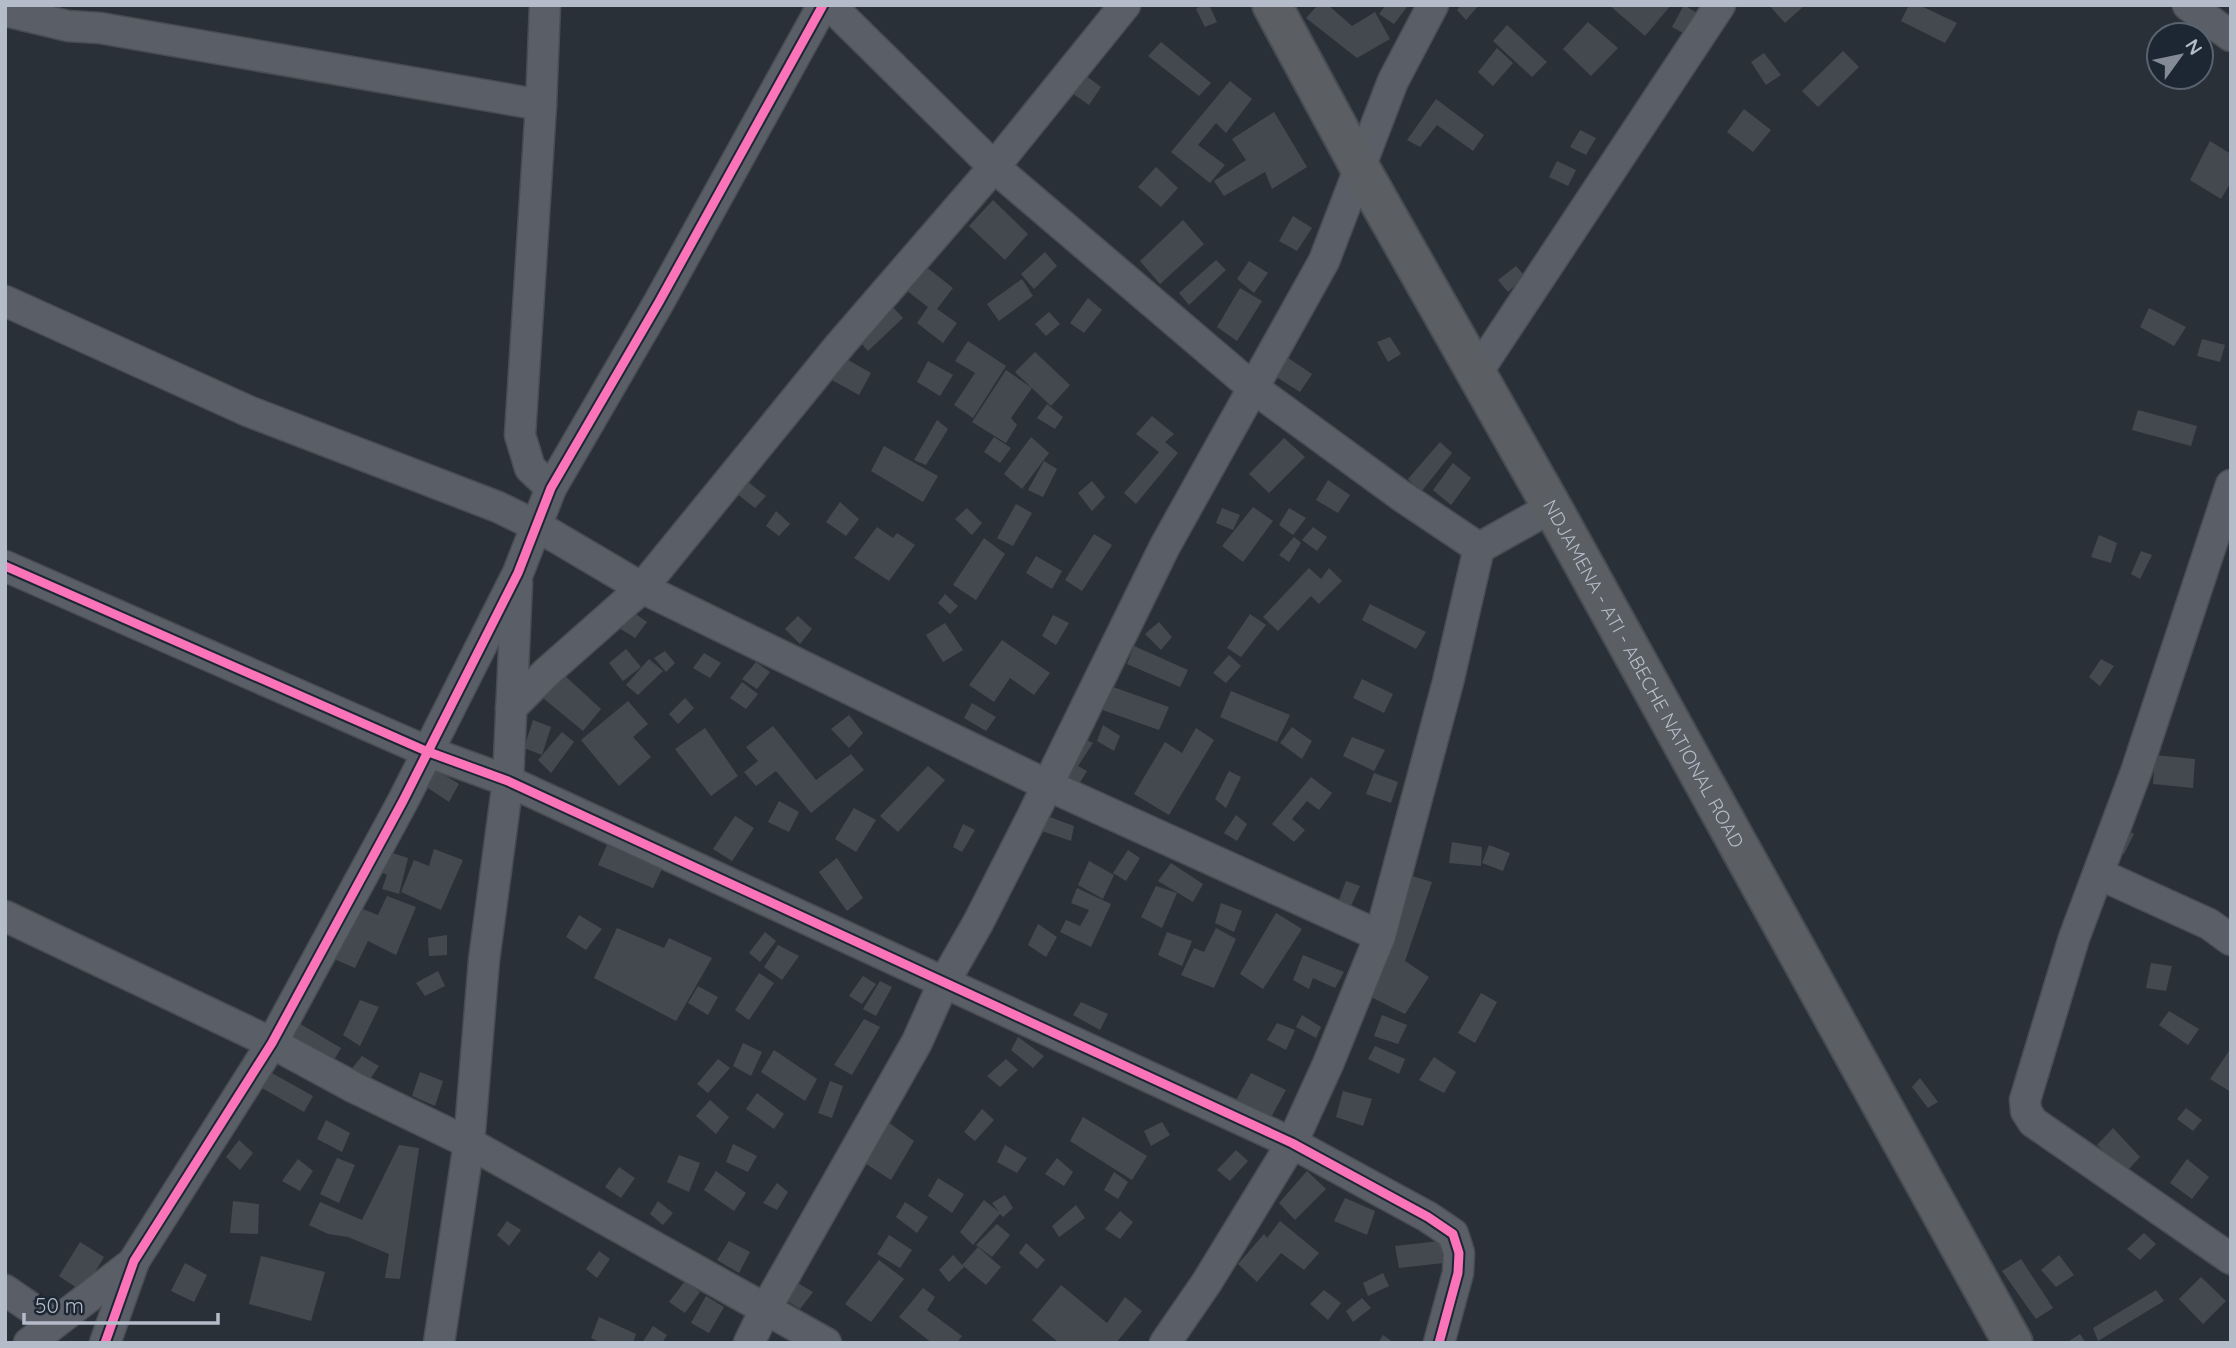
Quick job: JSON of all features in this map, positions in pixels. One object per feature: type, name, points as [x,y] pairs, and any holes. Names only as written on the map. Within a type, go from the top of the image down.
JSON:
[{"type":"highway","name":"NDJAMENA - ATI - ABECHE NATIONAL ROAD","points":[[1272,5],[2013,1343]]},
{"type":"street","points":[[545,5],[520,435],[530,468],[551,488]]},
{"type":"street","points":[[105,1343],[134,1261],[272,1043],[403,801],[518,573],[551,488],[659,302],[823,5]]},
{"type":"street","points":[[830,5],[994,167],[1252,387],[1400,495],[1479,548]]},
{"type":"street","points":[[511,708],[547,672],[642,588],[841,345],[994,167],[1125,5]]},
{"type":"street","points":[[749,1343],[765,1310],[917,1042],[943,984],[978,923],[1165,545],[1324,261],[1393,81],[1433,5]]},
{"type":"street","points":[[1476,374],[1720,5]]},
{"type":"street","points":[[2188,5],[2231,36]]},
{"type":"street","points":[[5,11],[68,26],[100,28],[541,106]]},
{"type":"street","points":[[5,301],[248,411],[498,507],[537,526],[642,588],[1047,785],[1380,936]]},
{"type":"street","points":[[2231,485],[2225,515],[2136,772],[2074,938],[2025,1100],[2026,1111],[2033,1122],[2231,1259]]},
{"type":"street","points":[[1165,1343],[1207,1282],[1292,1143],[1328,1064],[1380,936],[1448,682],[1479,548],[1552,507]]},
{"type":"street","points":[[5,566],[426,751],[508,781],[1292,1143],[1428,1217],[1453,1234],[1459,1253],[1458,1273],[1439,1343]]},
{"type":"street","points":[[439,1343],[469,1143],[484,960],[508,781],[518,573]]},
{"type":"street","points":[[2099,874],[2209,924],[2231,940]]},
{"type":"street","points":[[5,916],[272,1043],[355,1088],[469,1143],[826,1343]]},
{"type":"street","points":[[29,1343],[134,1261]]},
{"type":"street","points":[[5,1290],[53,1323]]},
{"type":"building","points":[[1209,5],[1217,22],[1205,27],[1196,9]]},
{"type":"building","points":[[1318,5],[1328,5],[1352,26],[1375,12],[1390,39],[1357,58],[1306,18]]},
{"type":"building","points":[[1386,5],[1407,7],[1394,24],[1379,14]]},
{"type":"building","points":[[1461,5],[1479,5],[1466,20],[1457,10]]},
{"type":"building","points":[[1609,5],[1671,5],[1645,36]]},
{"type":"building","points":[[1684,5],[1697,13],[1685,34],[1672,27]]},
{"type":"building","points":[[1769,5],[1805,5],[1785,23]]},
{"type":"building","points":[[1909,5],[1919,5],[1957,23],[1945,43],[1901,21]]},
{"type":"building","points":[[1588,22],[1618,48],[1591,76],[1563,49]]},
{"type":"building","points":[[1507,25],[1547,62],[1532,77],[1493,41]]},
{"type":"building","points":[[1161,42],[1211,83],[1199,96],[1148,56]]},
{"type":"building","points":[[1497,48],[1513,63],[1493,86],[1478,72]]},
{"type":"building","points":[[1843,51],[1859,67],[1818,107],[1802,91]]},
{"type":"building","points":[[1764,53],[1781,75],[1766,85],[1751,62]]},
{"type":"building","points":[[1081,72],[1101,87],[1089,105],[1069,91]]},
{"type":"building","points":[[1230,81],[1252,99],[1226,133],[1216,123],[1198,145],[1225,165],[1210,183],[1171,152]]},
{"type":"building","points":[[1436,99],[1484,135],[1473,151],[1437,125],[1420,147],[1407,140]]},
{"type":"building","points":[[1744,109],[1771,130],[1753,152],[1727,132]]},
{"type":"building","points":[[1274,112],[1307,167],[1272,189],[1265,172],[1224,196],[1214,181],[1246,160],[1232,139]]},
{"type":"building","points":[[1580,130],[1596,138],[1586,155],[1570,147]]},
{"type":"building","points":[[2210,141],[2231,154],[2231,182],[2221,199],[2190,180]]},
{"type":"building","points":[[1557,161],[1576,170],[1568,186],[1549,177]]},
{"type":"building","points":[[1156,167],[1178,188],[1161,207],[1138,187]]},
{"type":"building","points":[[993,200],[1028,234],[1005,260],[969,226]]},
{"type":"building","points":[[1293,216],[1312,228],[1297,251],[1279,241]]},
{"type":"building","points":[[1183,220],[1204,244],[1160,284],[1140,261]]},
{"type":"building","points":[[1045,252],[1057,266],[1034,289],[1021,274]]},
{"type":"building","points":[[1216,260],[1226,270],[1189,305],[1179,293]]},
{"type":"building","points":[[1249,261],[1268,273],[1254,293],[1237,279]]},
{"type":"building","points":[[925,266],[953,288],[937,309],[957,323],[943,343],[917,323],[928,307],[907,291]]},
{"type":"building","points":[[1516,266],[1525,276],[1508,292],[1498,280]]},
{"type":"building","points":[[1022,279],[1033,296],[999,321],[987,304]]},
{"type":"building","points":[[1240,288],[1262,301],[1237,341],[1217,327]]},
{"type":"building","points":[[1088,298],[1102,310],[1084,333],[1070,323]]},
{"type":"building","points":[[892,306],[903,318],[868,351],[856,337]]},
{"type":"building","points":[[2149,308],[2186,327],[2174,346],[2140,327]]},
{"type":"building","points":[[1049,312],[1060,324],[1046,336],[1035,324]]},
{"type":"building","points":[[1390,337],[1401,354],[1388,362],[1377,342]]},
{"type":"building","points":[[2202,339],[2225,345],[2220,362],[2197,356]]},
{"type":"building","points":[[968,341],[1006,366],[973,418],[954,405],[975,373],[955,361]]},
{"type":"building","points":[[1035,352],[1070,385],[1051,406],[1015,372]]},
{"type":"building","points":[[1279,352],[1312,374],[1300,392],[1267,371]]},
{"type":"building","points":[[843,357],[871,373],[859,395],[830,379]]},
{"type":"building","points":[[928,361],[953,375],[940,396],[917,382]]},
{"type":"building","points":[[1006,370],[1032,388],[1011,418],[1017,425],[1006,443],[972,422]]},
{"type":"building","points":[[1047,404],[1063,417],[1055,429],[1037,418]]},
{"type":"building","points":[[2138,410],[2197,426],[2191,446],[2132,430]]},
{"type":"building","points":[[1152,416],[1174,434],[1165,442],[1178,453],[1136,504],[1124,493],[1159,452],[1136,434]]},
{"type":"building","points":[[937,420],[948,429],[926,465],[914,460]]},
{"type":"building","points":[[994,437],[1011,448],[1000,463],[984,452]]},
{"type":"building","points":[[1031,437],[1049,453],[1022,489],[1004,474]]},
{"type":"building","points":[[1284,438],[1305,457],[1269,493],[1249,474]]},
{"type":"building","points":[[1440,442],[1452,453],[1421,492],[1408,479]]},
{"type":"building","points":[[884,446],[938,476],[923,502],[871,471]]},
{"type":"building","points":[[1044,461],[1057,469],[1043,497],[1028,490]]},
{"type":"building","points":[[1453,463],[1471,478],[1451,505],[1433,490]]},
{"type":"building","points":[[738,474],[766,496],[755,508],[727,486]]},
{"type":"building","points":[[1328,480],[1350,495],[1338,513],[1316,500]]},
{"type":"building","points":[[1092,481],[1105,497],[1092,511],[1078,493]]},
{"type":"building","points":[[840,502],[859,519],[846,536],[826,522]]},
{"type":"building","points":[[1016,504],[1032,513],[1013,546],[997,538]]},
{"type":"building","points":[[1253,507],[1273,521],[1243,562],[1222,546]]},
{"type":"building","points":[[967,508],[982,523],[972,535],[955,519]]},
{"type":"building","points":[[1222,508],[1240,515],[1233,530],[1216,523]]},
{"type":"building","points":[[1289,508],[1306,518],[1293,535],[1279,525]]},
{"type":"building","points":[[776,511],[790,524],[779,536],[766,526]]},
{"type":"building","points":[[877,527],[893,538],[897,533],[915,545],[889,581],[854,558]]},
{"type":"building","points":[[1313,527],[1327,537],[1317,551],[1302,540]]},
{"type":"building","points":[[1094,534],[1112,545],[1082,591],[1065,580]]},
{"type":"building","points":[[2099,535],[2117,543],[2111,563],[2091,557]]},
{"type":"building","points":[[1294,537],[1301,543],[1289,562],[1279,555]]},
{"type":"building","points":[[984,538],[1005,554],[976,600],[953,585]]},
{"type":"building","points":[[2141,551],[2152,555],[2140,579],[2131,574]]},
{"type":"building","points":[[1036,556],[1062,571],[1052,589],[1026,573]]},
{"type":"building","points":[[1309,568],[1321,579],[1329,568],[1342,581],[1319,604],[1311,596],[1278,631],[1263,617]]},
{"type":"building","points":[[945,594],[958,606],[950,614],[938,603]]},
{"type":"building","points":[[1370,604],[1426,632],[1416,649],[1362,620]]},
{"type":"building","points":[[627,608],[647,622],[635,638],[616,626]]},
{"type":"building","points":[[1250,614],[1266,625],[1241,657],[1227,648]]},
{"type":"building","points":[[1053,615],[1069,623],[1056,645],[1042,636]]},
{"type":"building","points":[[798,616],[812,629],[800,644],[785,629]]},
{"type":"building","points":[[1159,622],[1172,637],[1161,650],[1145,634]]},
{"type":"building","points":[[945,623],[963,650],[943,662],[926,635]]},
{"type":"building","points":[[1002,640],[1050,673],[1034,695],[1010,678],[994,702],[969,685]]},
{"type":"building","points":[[1134,646],[1188,670],[1180,687],[1127,664]]},
{"type":"building","points":[[626,649],[641,667],[623,681],[609,663]]},
{"type":"building","points":[[665,651],[675,663],[666,672],[654,658]]},
{"type":"building","points":[[704,653],[721,663],[710,678],[693,668]]},
{"type":"building","points":[[1229,655],[1241,666],[1226,683],[1213,673]]},
{"type":"building","points":[[649,659],[663,671],[638,695],[626,685]]},
{"type":"building","points":[[2101,659],[2114,666],[2100,686],[2089,677]]},
{"type":"building","points":[[756,662],[770,672],[757,689],[742,679]]},
{"type":"building","points":[[563,674],[601,709],[583,731],[543,698]]},
{"type":"building","points":[[1362,679],[1393,694],[1384,713],[1353,698]]},
{"type":"building","points":[[742,682],[758,694],[746,709],[730,698]]},
{"type":"building","points":[[1102,683],[1169,707],[1159,730],[1094,707]]},
{"type":"building","points":[[1231,691],[1290,715],[1277,742],[1220,717]]},
{"type":"building","points":[[685,698],[694,708],[678,724],[669,714]]},
{"type":"building","points":[[628,701],[648,724],[633,737],[651,757],[619,786],[581,740]]},
{"type":"building","points":[[972,703],[996,717],[986,731],[964,718]]},
{"type":"building","points":[[849,715],[863,733],[849,748],[831,729]]},
{"type":"building","points":[[533,720],[551,727],[542,755],[524,748]]},
{"type":"building","points":[[1103,725],[1120,736],[1114,751],[1097,741]]},
{"type":"building","points":[[773,726],[816,780],[851,754],[864,770],[811,813],[776,771],[756,786],[744,772],[758,761],[746,747]]},
{"type":"building","points":[[1292,727],[1312,741],[1302,759],[1280,743]]},
{"type":"building","points":[[705,728],[738,776],[711,796],[675,749]]},
{"type":"building","points":[[1196,728],[1214,740],[1169,815],[1134,794],[1165,742],[1182,753]]},
{"type":"building","points":[[562,732],[574,742],[551,773],[538,760]]},
{"type":"building","points":[[1077,735],[1093,743],[1078,766],[1087,771],[1079,784],[1056,769]]},
{"type":"building","points":[[1352,737],[1385,750],[1374,771],[1343,756]]},
{"type":"building","points":[[2155,755],[2195,759],[2193,788],[2153,784]]},
{"type":"building","points":[[928,766],[945,780],[898,832],[880,816]]},
{"type":"building","points":[[432,767],[459,784],[449,802],[422,784]]},
{"type":"building","points":[[1229,771],[1241,777],[1226,808],[1215,799]]},
{"type":"building","points":[[1374,773],[1398,782],[1391,803],[1366,794]]},
{"type":"building","points":[[1311,777],[1332,793],[1319,810],[1307,801],[1292,819],[1305,830],[1294,842],[1272,824]]},
{"type":"building","points":[[779,801],[799,812],[789,832],[768,822]]},
{"type":"building","points":[[854,808],[876,820],[856,852],[835,839]]},
{"type":"building","points":[[1039,813],[1074,826],[1071,841],[1033,828]]},
{"type":"building","points":[[1236,815],[1247,824],[1237,841],[1224,833]]},
{"type":"building","points":[[735,816],[754,828],[732,861],[713,849]]},
{"type":"building","points":[[963,824],[975,830],[962,852],[953,847]]},
{"type":"building","points":[[2121,826],[2134,834],[2124,854],[2110,847]]},
{"type":"building","points":[[1452,842],[1482,847],[1481,866],[1449,863]]},
{"type":"building","points":[[607,845],[662,869],[653,888],[598,865]]},
{"type":"building","points":[[1489,845],[1510,853],[1503,871],[1482,863]]},
{"type":"building","points":[[377,848],[408,858],[399,894],[382,889],[387,875],[372,868]]},
{"type":"building","points":[[434,849],[463,860],[441,910],[401,892],[414,860],[429,866]]},
{"type":"building","points":[[1128,850],[1140,858],[1126,881],[1113,873]]},
{"type":"building","points":[[837,858],[863,898],[847,911],[819,872]]},
{"type":"building","points":[[1089,861],[1114,875],[1103,899],[1078,885]]},
{"type":"building","points":[[1171,863],[1203,884],[1193,902],[1158,881]]},
{"type":"building","points":[[1409,875],[1432,882],[1405,961],[1429,977],[1405,1014],[1367,995]]},
{"type":"building","points":[[1346,881],[1360,886],[1350,908],[1338,902]]},
{"type":"building","points":[[1156,886],[1177,893],[1162,928],[1141,917]]},
{"type":"building","points":[[1077,888],[1111,904],[1091,947],[1060,932],[1066,920],[1080,926],[1089,910],[1071,903]]},
{"type":"building","points":[[387,896],[416,907],[396,955],[368,941],[355,968],[327,956],[350,904],[378,915]]},
{"type":"building","points":[[1221,903],[1242,911],[1234,932],[1215,923]]},
{"type":"building","points":[[1276,913],[1302,929],[1263,989],[1240,974]]},
{"type":"building","points":[[579,915],[602,929],[586,950],[566,937]]},
{"type":"building","points":[[1038,924],[1057,937],[1046,957],[1028,945]]},
{"type":"building","points":[[617,928],[664,948],[669,938],[712,958],[676,1021],[594,978]]},
{"type":"building","points":[[1216,928],[1236,939],[1214,988],[1181,975],[1194,948],[1204,952]]},
{"type":"building","points":[[765,932],[776,941],[760,962],[749,953]]},
{"type":"building","points":[[1167,932],[1192,941],[1182,966],[1158,955]]},
{"type":"building","points":[[447,935],[447,955],[429,956],[428,938]]},
{"type":"building","points":[[778,945],[799,956],[782,980],[764,967]]},
{"type":"building","points":[[1303,955],[1344,972],[1335,988],[1313,978],[1309,989],[1293,980]]},
{"type":"building","points":[[2151,963],[2172,966],[2166,991],[2146,988]]},
{"type":"building","points":[[438,971],[445,986],[425,996],[416,983]]},
{"type":"building","points":[[759,973],[774,983],[749,1020],[735,1010]]},
{"type":"building","points":[[863,976],[876,984],[862,1004],[849,996]]},
{"type":"building","points":[[880,981],[892,987],[876,1016],[863,1009]]},
{"type":"building","points":[[698,986],[718,997],[708,1015],[688,1003]]},
{"type":"building","points":[[1481,993],[1497,1002],[1475,1043],[1458,1033]]},
{"type":"building","points":[[360,1000],[379,1007],[360,1046],[343,1035]]},
{"type":"building","points":[[1081,1002],[1108,1014],[1100,1030],[1073,1015]]},
{"type":"building","points":[[2169,1011],[2199,1029],[2188,1045],[2159,1025]]},
{"type":"building","points":[[1302,1015],[1321,1027],[1316,1038],[1296,1027]]},
{"type":"building","points":[[1382,1015],[1407,1025],[1398,1044],[1374,1036]]},
{"type":"building","points":[[864,1019],[880,1027],[852,1075],[834,1065]]},
{"type":"building","points":[[297,1022],[341,1048],[331,1065],[287,1040]]},
{"type":"building","points":[[1277,1023],[1295,1030],[1286,1050],[1267,1040]]},
{"type":"building","points":[[1018,1037],[1044,1056],[1033,1068],[1011,1050]]},
{"type":"building","points":[[743,1043],[762,1052],[751,1076],[733,1066]]},
{"type":"building","points":[[1375,1046],[1405,1059],[1399,1074],[1368,1059]]},
{"type":"building","points":[[2231,1048],[2231,1092],[2210,1079]]},
{"type":"building","points":[[774,1050],[817,1079],[805,1101],[761,1072]]},
{"type":"building","points":[[362,1056],[379,1066],[368,1082],[350,1071]]},
{"type":"building","points":[[1434,1057],[1456,1072],[1444,1093],[1419,1080]]},
{"type":"building","points":[[718,1059],[730,1068],[708,1093],[697,1084]]},
{"type":"building","points":[[1006,1059],[1018,1070],[1000,1087],[987,1076]]},
{"type":"building","points":[[270,1072],[313,1096],[304,1112],[262,1088]]},
{"type":"building","points":[[420,1072],[443,1081],[435,1106],[412,1096]]},
{"type":"building","points":[[1251,1073],[1286,1090],[1270,1119],[1235,1102]]},
{"type":"building","points":[[1920,1078],[1938,1102],[1928,1108],[1912,1087]]},
{"type":"building","points":[[830,1081],[843,1086],[832,1118],[818,1113]]},
{"type":"building","points":[[1343,1091],[1372,1099],[1363,1126],[1336,1117]]},
{"type":"building","points":[[757,1093],[784,1114],[774,1129],[746,1109]]},
{"type":"building","points":[[710,1100],[729,1117],[716,1134],[696,1116]]},
{"type":"building","points":[[2186,1108],[2202,1120],[2193,1131],[2177,1119]]},
{"type":"building","points":[[982,1109],[994,1120],[975,1141],[964,1132]]},
{"type":"building","points":[[1083,1117],[1147,1156],[1132,1180],[1070,1141]]},
{"type":"building","points":[[326,1120],[350,1133],[342,1152],[317,1139]]},
{"type":"building","points":[[888,1122],[914,1141],[891,1180],[863,1162]]},
{"type":"building","points":[[1162,1122],[1170,1135],[1151,1146],[1144,1131]]},
{"type":"building","points":[[2113,1128],[2140,1157],[2126,1172],[2097,1145]]},
{"type":"building","points":[[239,1140],[253,1153],[240,1170],[226,1157]]},
{"type":"building","points":[[733,1144],[757,1156],[748,1172],[726,1162]]},
{"type":"building","points":[[399,1145],[419,1148],[400,1279],[385,1278],[389,1254],[309,1225],[320,1202],[362,1220]]},
{"type":"building","points":[[1005,1145],[1027,1158],[1017,1173],[997,1162]]},
{"type":"building","points":[[1236,1150],[1248,1161],[1230,1181],[1217,1170]]},
{"type":"building","points":[[679,1155],[700,1163],[689,1192],[667,1182]]},
{"type":"building","points":[[337,1158],[355,1165],[339,1203],[320,1194]]},
{"type":"building","points":[[1057,1158],[1073,1172],[1064,1186],[1045,1174]]},
{"type":"building","points":[[298,1159],[313,1171],[300,1191],[282,1181]]},
{"type":"building","points":[[2187,1159],[2209,1177],[2192,1199],[2170,1183]]},
{"type":"building","points":[[619,1167],[635,1178],[621,1198],[605,1187]]},
{"type":"building","points":[[716,1171],[746,1193],[734,1211],[704,1190]]},
{"type":"building","points":[[1307,1171],[1326,1189],[1295,1220],[1279,1203]]},
{"type":"building","points":[[1114,1172],[1128,1182],[1118,1199],[1104,1190]]},
{"type":"building","points":[[938,1178],[964,1194],[952,1213],[928,1196]]},
{"type":"building","points":[[777,1183],[788,1192],[777,1210],[763,1203]]},
{"type":"building","points":[[1005,1195],[1013,1208],[1003,1217],[1000,1214],[973,1245],[960,1232],[984,1200],[999,1212],[992,1203]]},
{"type":"building","points":[[1345,1198],[1375,1211],[1367,1235],[1334,1221]]},
{"type":"building","points":[[233,1201],[259,1204],[258,1234],[230,1233]]},
{"type":"building","points":[[658,1201],[673,1213],[663,1225],[650,1214]]},
{"type":"building","points":[[905,1202],[928,1217],[917,1233],[896,1217]]},
{"type":"building","points":[[1076,1205],[1085,1218],[1059,1237],[1052,1226]]},
{"type":"building","points":[[1120,1211],[1133,1222],[1120,1239],[1105,1229]]},
{"type":"building","points":[[507,1221],[521,1230],[509,1246],[497,1235]]},
{"type":"building","points":[[1280,1221],[1319,1253],[1304,1270],[1281,1253],[1257,1282],[1238,1264],[1264,1234],[1267,1238]]},
{"type":"building","points":[[997,1224],[1010,1235],[992,1257],[976,1245]]},
{"type":"building","points":[[2144,1233],[2156,1244],[2140,1260],[2127,1249]]},
{"type":"building","points":[[889,1235],[912,1250],[900,1268],[877,1254]]},
{"type":"building","points":[[729,1241],[750,1252],[739,1273],[717,1260]]},
{"type":"building","points":[[1440,1241],[1444,1263],[1399,1268],[1395,1246]]},
{"type":"building","points":[[80,1242],[104,1257],[83,1292],[59,1276]]},
{"type":"building","points":[[1026,1243],[1045,1260],[1037,1269],[1019,1253]]},
{"type":"building","points":[[978,1247],[1001,1267],[986,1285],[962,1265]]},
{"type":"building","points":[[599,1251],[610,1259],[597,1278],[586,1269]]},
{"type":"building","points":[[953,1255],[964,1267],[949,1282],[939,1270]]},
{"type":"building","points":[[2059,1255],[2074,1275],[2056,1287],[2041,1270]]},
{"type":"building","points":[[261,1256],[325,1272],[311,1321],[249,1304]]},
{"type":"building","points":[[2021,1259],[2053,1308],[2036,1319],[2002,1271]]},
{"type":"building","points":[[879,1260],[904,1279],[871,1322],[845,1304]]},
{"type":"building","points":[[185,1263],[207,1275],[194,1302],[171,1291]]},
{"type":"building","points":[[1383,1273],[1389,1286],[1368,1296],[1363,1283]]},
{"type":"building","points":[[2201,1277],[2226,1301],[2203,1324],[2179,1299]]},
{"type":"building","points":[[685,1281],[700,1292],[685,1313],[669,1302]]},
{"type":"building","points":[[796,1282],[813,1292],[800,1309],[782,1298]]},
{"type":"building","points":[[1061,1285],[1107,1323],[1125,1297],[1142,1311],[1116,1343],[1059,1343],[1032,1320]]},
{"type":"building","points":[[923,1288],[935,1297],[927,1310],[962,1336],[957,1343],[932,1343],[899,1317]]},
{"type":"building","points":[[1324,1290],[1341,1303],[1328,1320],[1310,1304]]},
{"type":"building","points":[[2156,1290],[2164,1301],[2098,1341],[2093,1328]]},
{"type":"building","points":[[706,1296],[724,1307],[709,1333],[691,1323]]},
{"type":"building","points":[[1362,1298],[1371,1308],[1353,1322],[1346,1311]]},
{"type":"building","points":[[599,1317],[636,1334],[633,1343],[601,1343],[591,1338]]},
{"type":"building","points":[[653,1326],[667,1335],[662,1343],[642,1343]]},
{"type":"building","points":[[2080,1334],[2086,1343],[2066,1343]]},
{"type":"building","points":[[1383,1335],[1394,1343],[1378,1343]]},
{"type":"cycle path","points":[[105,1343],[134,1261],[272,1043],[403,801],[518,573],[551,488],[659,302],[823,5]]},
{"type":"cycle path","points":[[5,566],[426,751],[508,781],[1292,1143],[1428,1217],[1453,1234],[1459,1253],[1458,1273],[1439,1343]]}]
